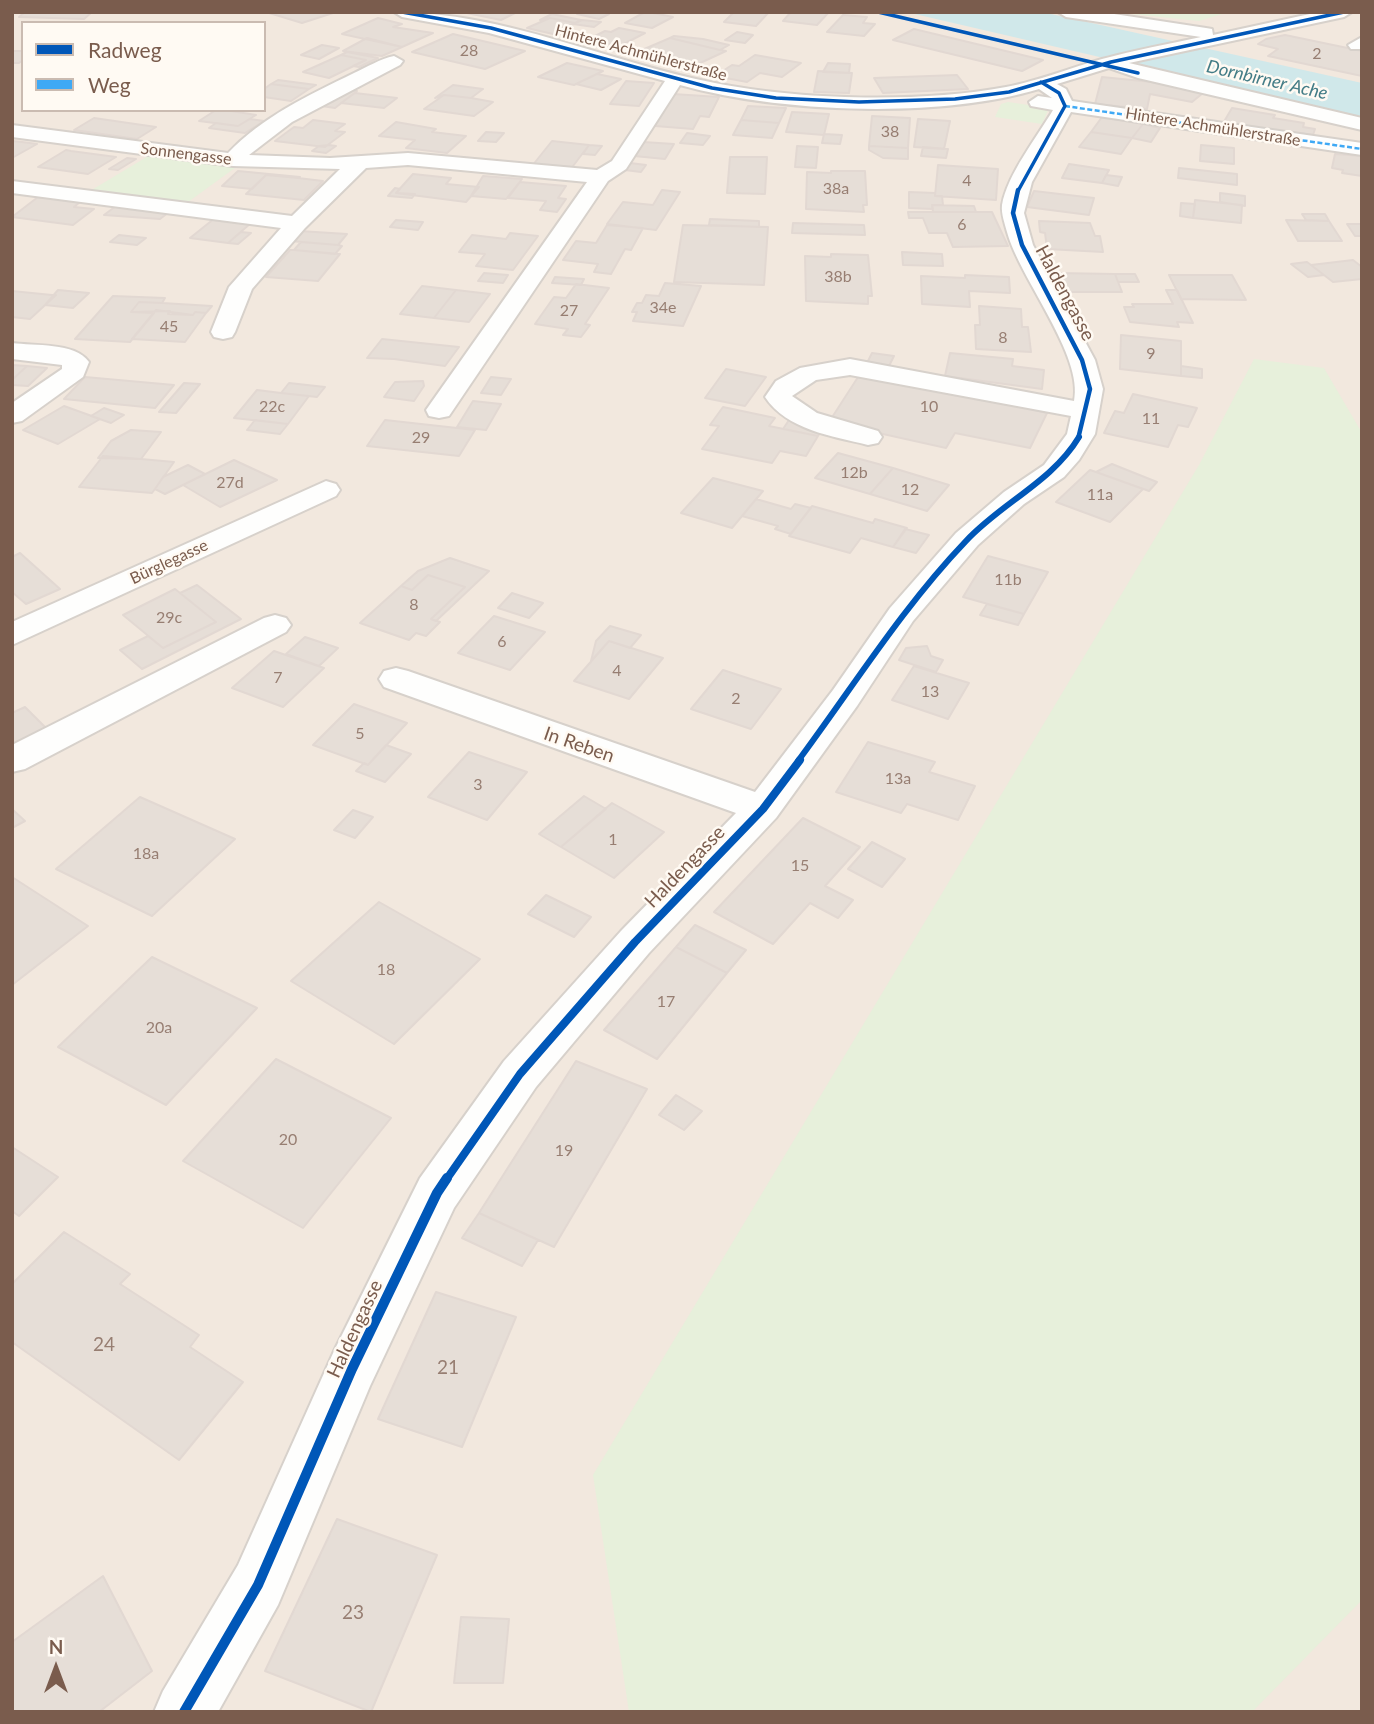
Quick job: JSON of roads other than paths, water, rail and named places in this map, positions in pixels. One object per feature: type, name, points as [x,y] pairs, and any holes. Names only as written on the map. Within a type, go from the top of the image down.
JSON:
[{"type":"street","name":"Hintere Achmühlerstraße","points":[[402,12],[497,30],[675,79],[740,93],[807,100],[1066,102],[1362,149]]},
{"type":"street","points":[[1066,12],[1195,30],[1221,38]]},
{"type":"street","points":[[977,102],[1066,102],[1107,63],[1345,12]]},
{"type":"street","points":[[497,30],[522,17]]},
{"type":"street","points":[[1307,20],[1353,37]]},
{"type":"street","points":[[233,160],[256,139],[293,114],[394,61]]},
{"type":"street","name":"Hintere Achmühlerstraße","points":[[1107,63],[1138,73],[1362,124]]},
{"type":"street","points":[[439,410],[601,177],[619,165],[675,79]]},
{"type":"street","name":"Haldengasse","points":[[184,1712],[258,1585],[352,1369],[437,1193],[520,1074],[635,942],[763,809],[845,698],[901,615],[967,539],[1014,498],[1054,471],[1069,454],[1081,433],[1090,389],[1082,360],[1022,245],[1013,213],[1021,182],[1066,102]]},
{"type":"street","points":[[55,136],[71,119]]},
{"type":"street","name":"Sonnengasse","points":[[12,131],[233,160],[330,164],[408,159],[601,177]]},
{"type":"street","points":[[223,331],[241,287],[297,223],[360,162]]},
{"type":"street","points":[[12,187],[297,223]]},
{"type":"street","points":[[12,351],[63,356],[76,362],[74,372],[12,415]]},
{"type":"street","points":[[868,437],[812,420],[785,406],[778,397],[785,387],[800,378],[822,369],[850,367],[1087,411]]},
{"type":"street","points":[[800,378],[850,389]]},
{"type":"street","name":"Bürglegasse","points":[[12,635],[326,490]]},
{"type":"street","points":[[12,760],[275,625]]},
{"type":"street","name":"In Reben","points":[[396,679],[763,809]]},
{"type":"water","name":"Dornbirner Ache","points":[[906,12],[1042,12],[1362,83],[1362,118]]}]
